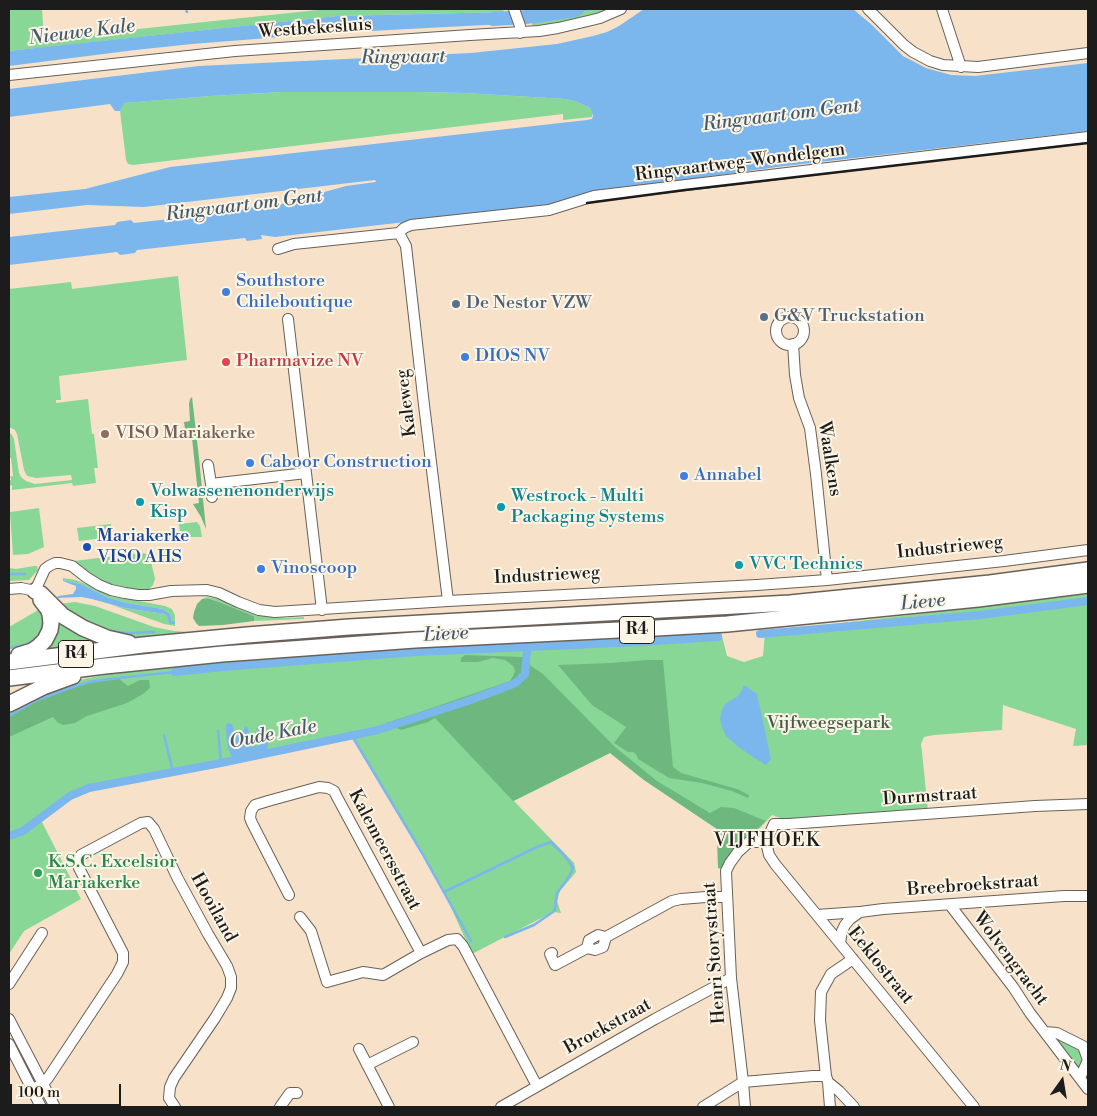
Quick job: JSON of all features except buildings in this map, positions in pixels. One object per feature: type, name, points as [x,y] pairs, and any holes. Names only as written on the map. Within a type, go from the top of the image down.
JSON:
[{"type":"highway","name":"R4","points":[[9,662],[143,645],[349,627],[790,603],[990,583],[1088,570]]},
{"type":"highway","name":"R4","points":[[9,678],[222,654],[415,640],[640,630],[727,624],[978,599],[1088,585]]},
{"type":"highway","name":"R4","points":[[35,591],[41,594],[63,616],[83,628],[107,638],[143,645]]},
{"type":"highway","name":"R4","points":[[9,658],[38,647],[50,630],[50,614],[35,591]]},
{"type":"highway","points":[[9,704],[43,687],[105,666]]},
{"type":"street","points":[[514,9],[520,29]]},
{"type":"street","name":"Westbekesluis","points":[[9,75],[235,51],[470,35],[520,29],[539,31],[566,27],[600,18],[621,9]]},
{"type":"street","points":[[868,9],[904,45],[920,56],[943,65],[978,67],[1088,53]]},
{"type":"street","points":[[942,9],[961,67]]},
{"type":"street","name":"Ringvaartweg-Wondelgem","points":[[278,249],[294,244],[399,233],[404,228],[411,226],[549,210],[594,196],[1088,137]]},
{"type":"street","name":"Kaleweg","points":[[399,233],[406,246],[448,600]]},
{"type":"street","points":[[288,319],[322,610]]},
{"type":"street","name":"Waalkens","points":[[793,344],[799,398],[810,428],[827,580]]},
{"type":"street","points":[[208,464],[212,497]]},
{"type":"street","points":[[211,484],[306,473]]},
{"type":"street","name":"Industrieweg","points":[[35,591],[45,569],[54,563],[60,563],[72,566],[98,585],[111,590],[149,595],[171,591],[206,590],[219,593],[259,610],[275,612],[448,600],[742,586],[827,580],[1088,550]]},
{"type":"street","points":[[9,589],[21,588],[35,591]]},
{"type":"street","name":"Kalemeersstraat","points":[[289,895],[252,823],[250,818],[252,811],[255,805],[268,801],[319,787],[328,788],[334,791],[421,953]]},
{"type":"street","name":"Durmstraat","points":[[766,842],[774,824],[1088,804]]},
{"type":"street","name":"Hooiland","points":[[43,1084],[117,974],[123,962],[123,953],[77,862],[81,855],[141,823],[148,822],[231,976],[231,988],[227,998],[170,1087],[170,1098],[175,1107]]},
{"type":"street","name":"Henri Storystraat","points":[[744,1107],[743,1082],[731,978],[726,871],[738,852],[749,842],[766,842]]},
{"type":"street","name":"Eeklostraat","points":[[766,842],[769,855],[974,1107]]},
{"type":"street","points":[[552,953],[550,954],[555,964],[587,948],[589,940],[598,935],[606,938],[672,901],[727,896]]},
{"type":"street","name":"Breebroekstraat","points":[[817,915],[1064,896],[1088,896]]},
{"type":"street","name":"Wolvengracht","points":[[950,905],[1088,1089]]},
{"type":"street","points":[[840,943],[845,924],[860,912]]},
{"type":"street","points":[[300,916],[311,931],[322,984],[363,972],[383,975],[448,940],[454,939],[459,941],[538,1086]]},
{"type":"street","points":[[9,984],[42,933]]},
{"type":"street","points":[[830,1107],[820,1020],[821,992],[831,974],[852,959]]},
{"type":"street","name":"Broekstraat","points":[[501,1107],[731,978]]},
{"type":"street","points":[[9,1019],[55,1107]]},
{"type":"street","name":"Wolvengracht","points":[[1045,1032],[1057,1033],[1083,1046],[1088,1060],[1080,1078]]},
{"type":"street","points":[[367,1065],[413,1042]]},
{"type":"street","points":[[9,1044],[41,1107]]},
{"type":"street","points":[[358,1048],[389,1107]]},
{"type":"street","points":[[703,1107],[743,1082],[813,1076],[827,1079],[854,1107]]},
{"type":"street","points":[[32,1089],[43,1084]]},
{"type":"street","points":[[280,1107],[291,1091]]},
{"type":"green space","points":[[9,9],[42,9],[44,39],[327,9],[503,9],[504,12],[337,16],[9,51]]},
{"type":"green space","points":[[591,9],[611,9],[603,13],[544,27],[533,27],[532,23],[557,20]]},
{"type":"green space","points":[[282,92],[465,93],[565,99],[575,101],[590,108],[592,117],[563,120],[563,114],[133,165],[128,164],[126,160],[120,111],[123,103]]},
{"type":"green space","points":[[178,276],[187,360],[59,376],[61,400],[56,400],[56,403],[88,399],[98,468],[94,468],[96,483],[73,486],[72,483],[12,490],[12,485],[9,486],[11,478],[9,477],[13,476],[11,458],[9,458],[9,432],[14,439],[19,473],[26,481],[35,484],[72,480],[71,475],[36,478],[27,476],[24,470],[17,434],[15,430],[9,427],[9,289],[71,282],[72,289]]},
{"type":"green space","points":[[192,397],[206,529],[193,504],[199,503],[191,429],[185,429],[184,422],[190,421],[189,404]]},
{"type":"green space","points":[[39,508],[44,547],[28,554],[13,555],[10,512]]},
{"type":"green space","points":[[197,522],[200,526],[202,537],[176,537],[180,532],[179,524]]},
{"type":"green space","points":[[111,524],[112,537],[79,541],[77,528]]},
{"type":"green space","points":[[141,553],[147,554],[150,557],[155,579],[149,589],[142,591],[115,587],[95,578],[74,561]]},
{"type":"green space","points":[[37,566],[38,570],[29,580],[9,581],[9,568],[16,569]]},
{"type":"green space","points":[[63,578],[76,580],[118,597],[165,606],[172,609],[175,615],[175,622],[172,622],[170,614],[163,609],[109,598],[81,584],[63,580]]},
{"type":"green space","name":"Vijfweegsepark","points":[[1088,594],[1088,745],[1073,746],[1076,729],[1003,705],[1002,730],[924,737],[921,744],[928,811],[786,822],[772,815],[718,868],[717,829],[644,780],[610,753],[514,801],[574,863],[576,872],[560,891],[557,901],[561,913],[553,912],[472,954],[444,892],[352,736],[89,788],[70,796],[40,818],[81,899],[24,931],[9,954],[9,711],[72,682],[117,673],[223,662],[416,648],[640,638],[721,632],[727,656],[744,662],[763,656],[765,632]]},
{"type":"green space","points":[[207,597],[219,599],[259,615],[286,618],[304,617],[304,619],[254,621],[254,616],[210,599],[202,599]]},
{"type":"green space","points":[[202,599],[210,599],[254,616],[254,621],[199,626],[193,618],[197,604]]},
{"type":"green space","points":[[75,602],[95,606],[154,627],[190,632],[190,634],[138,637],[110,633],[78,619],[60,604]]},
{"type":"green space","points":[[112,605],[165,614],[169,618],[169,624],[175,624],[175,626],[164,624]]},
{"type":"green space","points":[[40,609],[43,616],[41,634],[33,643],[9,649],[9,627]]},
{"type":"green space","points":[[55,616],[107,642],[41,650]]},
{"type":"green space","points":[[465,655],[524,657],[615,747],[657,781],[710,813],[721,807],[734,808],[766,821],[747,838],[723,869],[718,868],[717,829],[644,780],[610,753],[513,801],[435,718],[401,730],[386,723],[510,681],[515,671],[513,666],[505,660],[493,658],[478,662],[461,662],[461,658]]},
{"type":"green space","points":[[663,660],[673,767],[681,773],[737,789],[749,795],[748,798],[732,791],[702,783],[669,778],[638,759],[633,752],[628,752],[614,743],[626,727],[592,705],[558,665]]},
{"type":"green space","points":[[118,678],[128,686],[140,680],[149,680],[150,688],[127,703],[87,716],[75,723],[63,725],[53,717],[9,737],[9,716],[31,703],[89,682]]},
{"type":"green space","points":[[1056,1036],[1081,1048],[1085,1057],[1081,1067],[1076,1068],[1053,1039]]},
{"type":"water","points":[[556,9],[591,9],[576,15],[543,22],[532,23],[526,17],[529,11],[537,12]]},
{"type":"water","points":[[644,9],[853,9],[903,56],[926,68],[951,75],[975,76],[1088,63],[1088,131],[777,167],[585,194],[553,205],[275,237],[261,235],[262,239],[247,241],[245,238],[137,250],[135,253],[120,255],[117,252],[9,265],[9,237],[115,225],[117,222],[131,220],[134,223],[241,211],[244,208],[260,206],[260,209],[267,208],[346,186],[376,182],[375,180],[144,207],[87,205],[9,214],[9,197],[85,189],[170,167],[587,120],[592,119],[593,116],[590,108],[575,101],[565,99],[465,93],[282,92],[124,103],[120,111],[115,111],[110,104],[9,117],[9,89],[199,66],[471,53],[557,44],[607,32]]},
{"type":"water","points":[[504,12],[510,18],[504,24],[332,33],[192,44],[9,66],[9,51],[44,47],[337,16]]},
{"type":"water","points":[[63,580],[81,584],[109,598],[163,609],[170,614],[175,624],[169,624],[165,614],[124,608],[81,597],[57,598],[58,596],[73,594],[76,589],[76,586]]},
{"type":"water","points":[[744,685],[757,694],[771,759],[766,765],[736,745],[726,736],[722,727],[720,719],[725,704],[738,696]]},
{"type":"water","points":[[228,723],[232,724],[236,736],[239,737],[245,726],[248,727],[250,747],[261,744],[262,739],[256,728],[260,728],[268,740],[266,754],[233,761],[227,744],[226,725]]},
{"type":"waterway","name":"Nieuwe Kale","points":[[493,19],[526,17],[577,9]]},
{"type":"waterway","name":"Lieve","points":[[9,574],[25,574]]},
{"type":"waterway","name":"Lieve","points":[[760,634],[980,615],[1088,601]]},
{"type":"waterway","points":[[9,648],[26,645],[34,640],[40,634],[42,623]]},
{"type":"waterway","points":[[110,631],[128,633],[154,632]]},
{"type":"waterway","name":"Lieve","points":[[175,672],[416,652],[718,637]]},
{"type":"waterway","name":"Oude Kale","points":[[9,836],[23,831],[70,796],[89,788],[378,730],[465,702],[517,682],[525,674],[527,651]]},
{"type":"waterway","points":[[9,716],[37,700],[89,682],[175,672]]},
{"type":"waterway","points":[[218,731],[221,763]]},
{"type":"waterway","points":[[164,735],[173,772]]},
{"type":"waterway","points":[[352,736],[422,853],[471,941]]},
{"type":"waterway","points":[[444,892],[551,842],[564,855],[573,868],[557,893],[555,909],[534,925],[505,937]]},
{"type":"railway","points":[[587,203],[1088,143]]},
{"type":"place","name":"Southstore Chileboutique","points":[[226,292]]},
{"type":"place","name":"De Nestor VZW","points":[[456,304]]},
{"type":"place","name":"G&V Truckstation","points":[[764,317]]},
{"type":"place","name":"DIOS NV","points":[[465,357]]},
{"type":"place","name":"Pharmavize NV","points":[[226,362]]},
{"type":"place","name":"VISO Mariakerke","points":[[105,434]]},
{"type":"place","name":"Caboor Construction","points":[[250,463]]},
{"type":"place","name":"Annabel","points":[[684,476]]},
{"type":"place","name":"Volwassenenonderwijs Kisp","points":[[140,502]]},
{"type":"place","name":"Westrock - Multi Packaging Systems","points":[[501,507]]},
{"type":"place","name":"Mariakerke VISO AHS","points":[[87,547]]},
{"type":"place","name":"VVC Technics","points":[[739,565]]},
{"type":"place","name":"Vinoscoop","points":[[261,569]]},
{"type":"place","name":"K.S.C. Excelsior Mariakerke","points":[[38,873]]},
{"type":"district","name":"VIJFHOEK","points":[[767,841]]},
{"type":"water label","name":"Ringvaart","points":[[403,58]]},
{"type":"water label","name":"Ringvaart om Gent","points":[[781,116]]},
{"type":"water label","name":"Ringvaart om Gent","points":[[244,206]]}]
